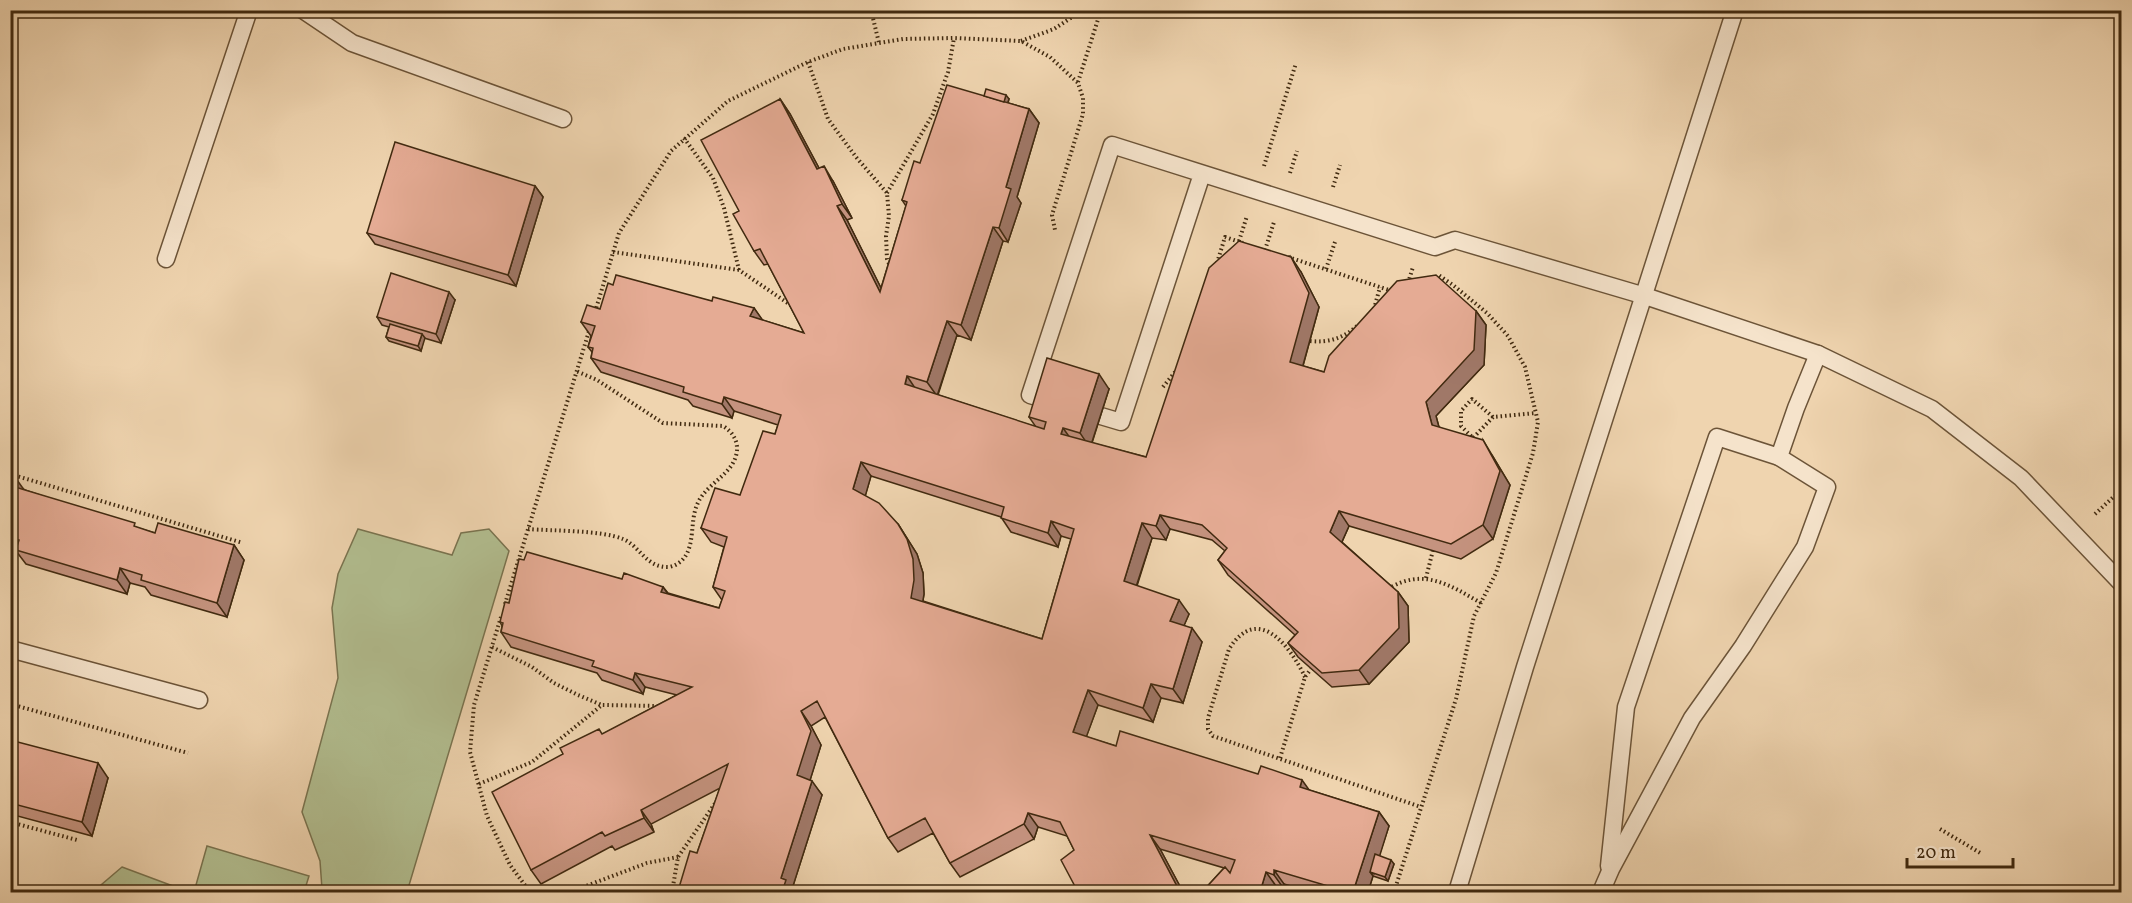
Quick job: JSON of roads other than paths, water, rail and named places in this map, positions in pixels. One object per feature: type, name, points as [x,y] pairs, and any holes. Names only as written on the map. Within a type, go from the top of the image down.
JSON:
[{"type":"lane","points":[[166,259],[249,10]]},
{"type":"lane","points":[[303,10],[352,43],[563,119]]},
{"type":"lane","points":[[1457,892],[1525,668],[1735,10]]},
{"type":"lane","points":[[1202,174],[1121,422],[1030,395],[1113,145],[1435,247],[1455,240],[1645,296],[1818,354],[1932,409],[2021,478],[2114,567],[2121,584]]},
{"type":"lane","points":[[1779,457],[1818,354]]},
{"type":"lane","points":[[1717,437],[1779,457],[1827,487],[1805,547],[1743,646],[1692,717],[1604,885],[1626,707],[1717,437]]},
{"type":"lane","points":[[10,650],[199,700]]}]
